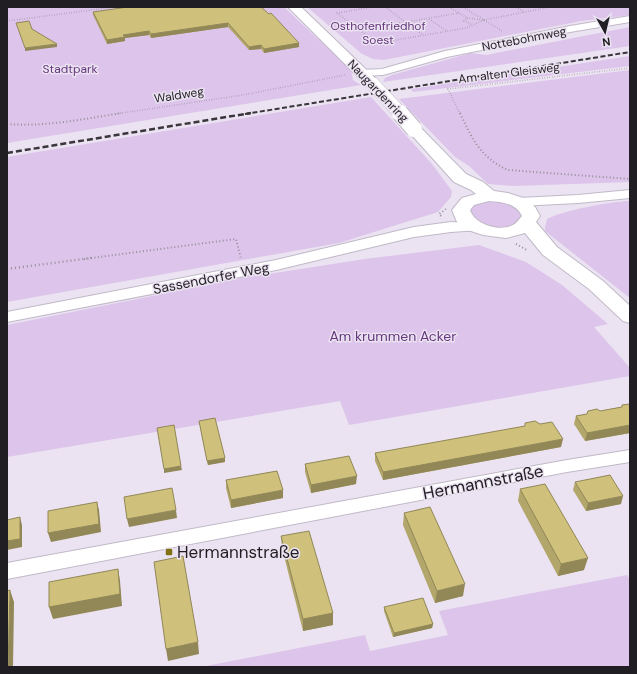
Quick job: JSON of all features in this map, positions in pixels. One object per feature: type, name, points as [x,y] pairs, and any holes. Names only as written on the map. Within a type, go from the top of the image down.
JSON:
[{"type":"main road","name":"Naugardenring","points":[[294,7],[373,84],[460,178],[477,186],[489,196]]},
{"type":"main road","name":"Naugardenring","points":[[460,178],[463,208]]},
{"type":"main road","points":[[529,220],[518,230],[503,233],[488,232],[474,227],[465,221],[463,208],[476,197],[489,196],[519,202],[528,209],[529,220],[550,251]]},
{"type":"main road","points":[[503,233],[550,251],[596,285],[630,317]]},
{"type":"street","name":"Nottebohmweg","points":[[361,73],[383,72],[419,61],[516,40],[630,19]]},
{"type":"street","points":[[519,202],[578,199],[630,194]]},
{"type":"street","points":[[529,220],[546,208],[578,199]]},
{"type":"street","name":"Sassendorfer Weg","points":[[414,232],[463,208]]},
{"type":"street","name":"Sassendorfer Weg","points":[[7,317],[244,272],[335,252],[414,232],[451,227],[474,227]]},
{"type":"street","name":"Hermannstraße","points":[[7,571],[628,460]]},
{"type":"path","points":[[7,21],[115,7]]},
{"type":"path","points":[[373,7],[337,13],[378,44],[466,28],[484,20]]},
{"type":"path","points":[[385,7],[423,36]]},
{"type":"path","points":[[449,7],[467,18],[484,20],[551,7]]},
{"type":"path","points":[[463,7],[516,40]]},
{"type":"path","points":[[516,7],[524,12]]},
{"type":"path","points":[[359,30],[459,14]]},
{"type":"path","points":[[467,18],[464,21],[472,25]]},
{"type":"path","points":[[429,19],[447,31]]},
{"type":"path","name":"Am alten Gleisweg","points":[[630,68],[448,89],[474,142],[495,164],[508,170],[630,179]]},
{"type":"path","name":"Waldweg","points":[[7,124],[20,126],[59,123],[243,95],[346,75]]},
{"type":"path","points":[[7,269],[236,239],[244,272]]},
{"type":"green space","name":"Stadtpark","points":[[7,7],[284,7],[351,70],[353,80],[361,85],[7,143]]},
{"type":"green space","name":"Osthofenfriedhof Soest","points":[[307,7],[630,7],[630,15],[581,21],[384,60],[373,59],[362,54]]},
{"type":"green space","points":[[630,27],[630,46],[383,82],[385,78],[392,75],[471,53],[486,55]]},
{"type":"green space","points":[[630,56],[630,66],[413,92],[411,89]]},
{"type":"green space","points":[[630,70],[630,182],[514,186],[488,184],[469,166],[455,157],[399,99]]},
{"type":"green space","points":[[371,97],[432,164],[452,191],[451,197],[438,212],[339,243],[7,302],[7,157]]},
{"type":"green space","points":[[497,199],[518,206],[524,218],[516,225],[505,229],[500,229],[489,227],[469,218],[468,206]]},
{"type":"green space","points":[[622,201],[630,201],[630,298],[545,231],[545,227],[547,219],[563,213]]},
{"type":"green space","name":"Am krummen Acker","points":[[479,245],[526,262],[562,285],[608,324],[594,327],[630,368],[630,376],[349,425],[340,401],[7,457],[7,325],[242,278],[365,259]]},
{"type":"green space","points":[[627,575],[630,580],[630,667],[201,667],[365,635],[370,651],[448,635],[439,611]]},
{"type":"building","points":[[128,7],[261,7],[269,14],[271,13],[299,43],[264,49],[261,45],[249,47],[228,23],[151,34],[149,31],[123,35],[125,37],[107,40],[93,12]]},
{"type":"building","points":[[29,21],[32,29],[57,44],[25,48],[16,23]]},
{"type":"building","points":[[630,404],[630,425],[587,433],[576,416],[587,414],[588,411],[597,409],[600,411]]},
{"type":"building","points":[[215,418],[225,458],[207,461],[199,421]]},
{"type":"building","points":[[535,421],[540,424],[552,422],[563,439],[383,472],[375,453],[525,426],[525,423]]},
{"type":"building","points":[[174,425],[181,466],[164,469],[157,428]]},
{"type":"building","points":[[349,456],[357,476],[311,485],[305,464]]},
{"type":"building","points":[[277,471],[283,490],[231,500],[226,480]]},
{"type":"building","points":[[610,475],[623,496],[588,503],[575,482]]},
{"type":"building","points":[[545,484],[588,558],[561,564],[520,489]]},
{"type":"building","points":[[172,488],[176,510],[127,519],[124,497]]},
{"type":"building","points":[[97,502],[99,524],[48,533],[48,511]]},
{"type":"building","points":[[430,507],[465,584],[437,591],[404,513]]},
{"type":"building","points":[[20,517],[20,539],[7,541],[7,520]]},
{"type":"building","points":[[309,531],[333,613],[303,619],[281,536]]},
{"type":"building","points":[[183,556],[198,642],[166,649],[154,562]]},
{"type":"building","points":[[118,569],[120,594],[49,607],[49,582]]},
{"type":"building","points":[[10,590],[8,667],[7,667],[7,591]]},
{"type":"building","points":[[423,598],[433,624],[394,633],[384,607]]},
{"type":"railway","points":[[245,114],[630,52]]},
{"type":"railway","points":[[7,153],[251,113]]},
{"type":"place","name":"Hermannstraße","points":[[169,552]]}]
